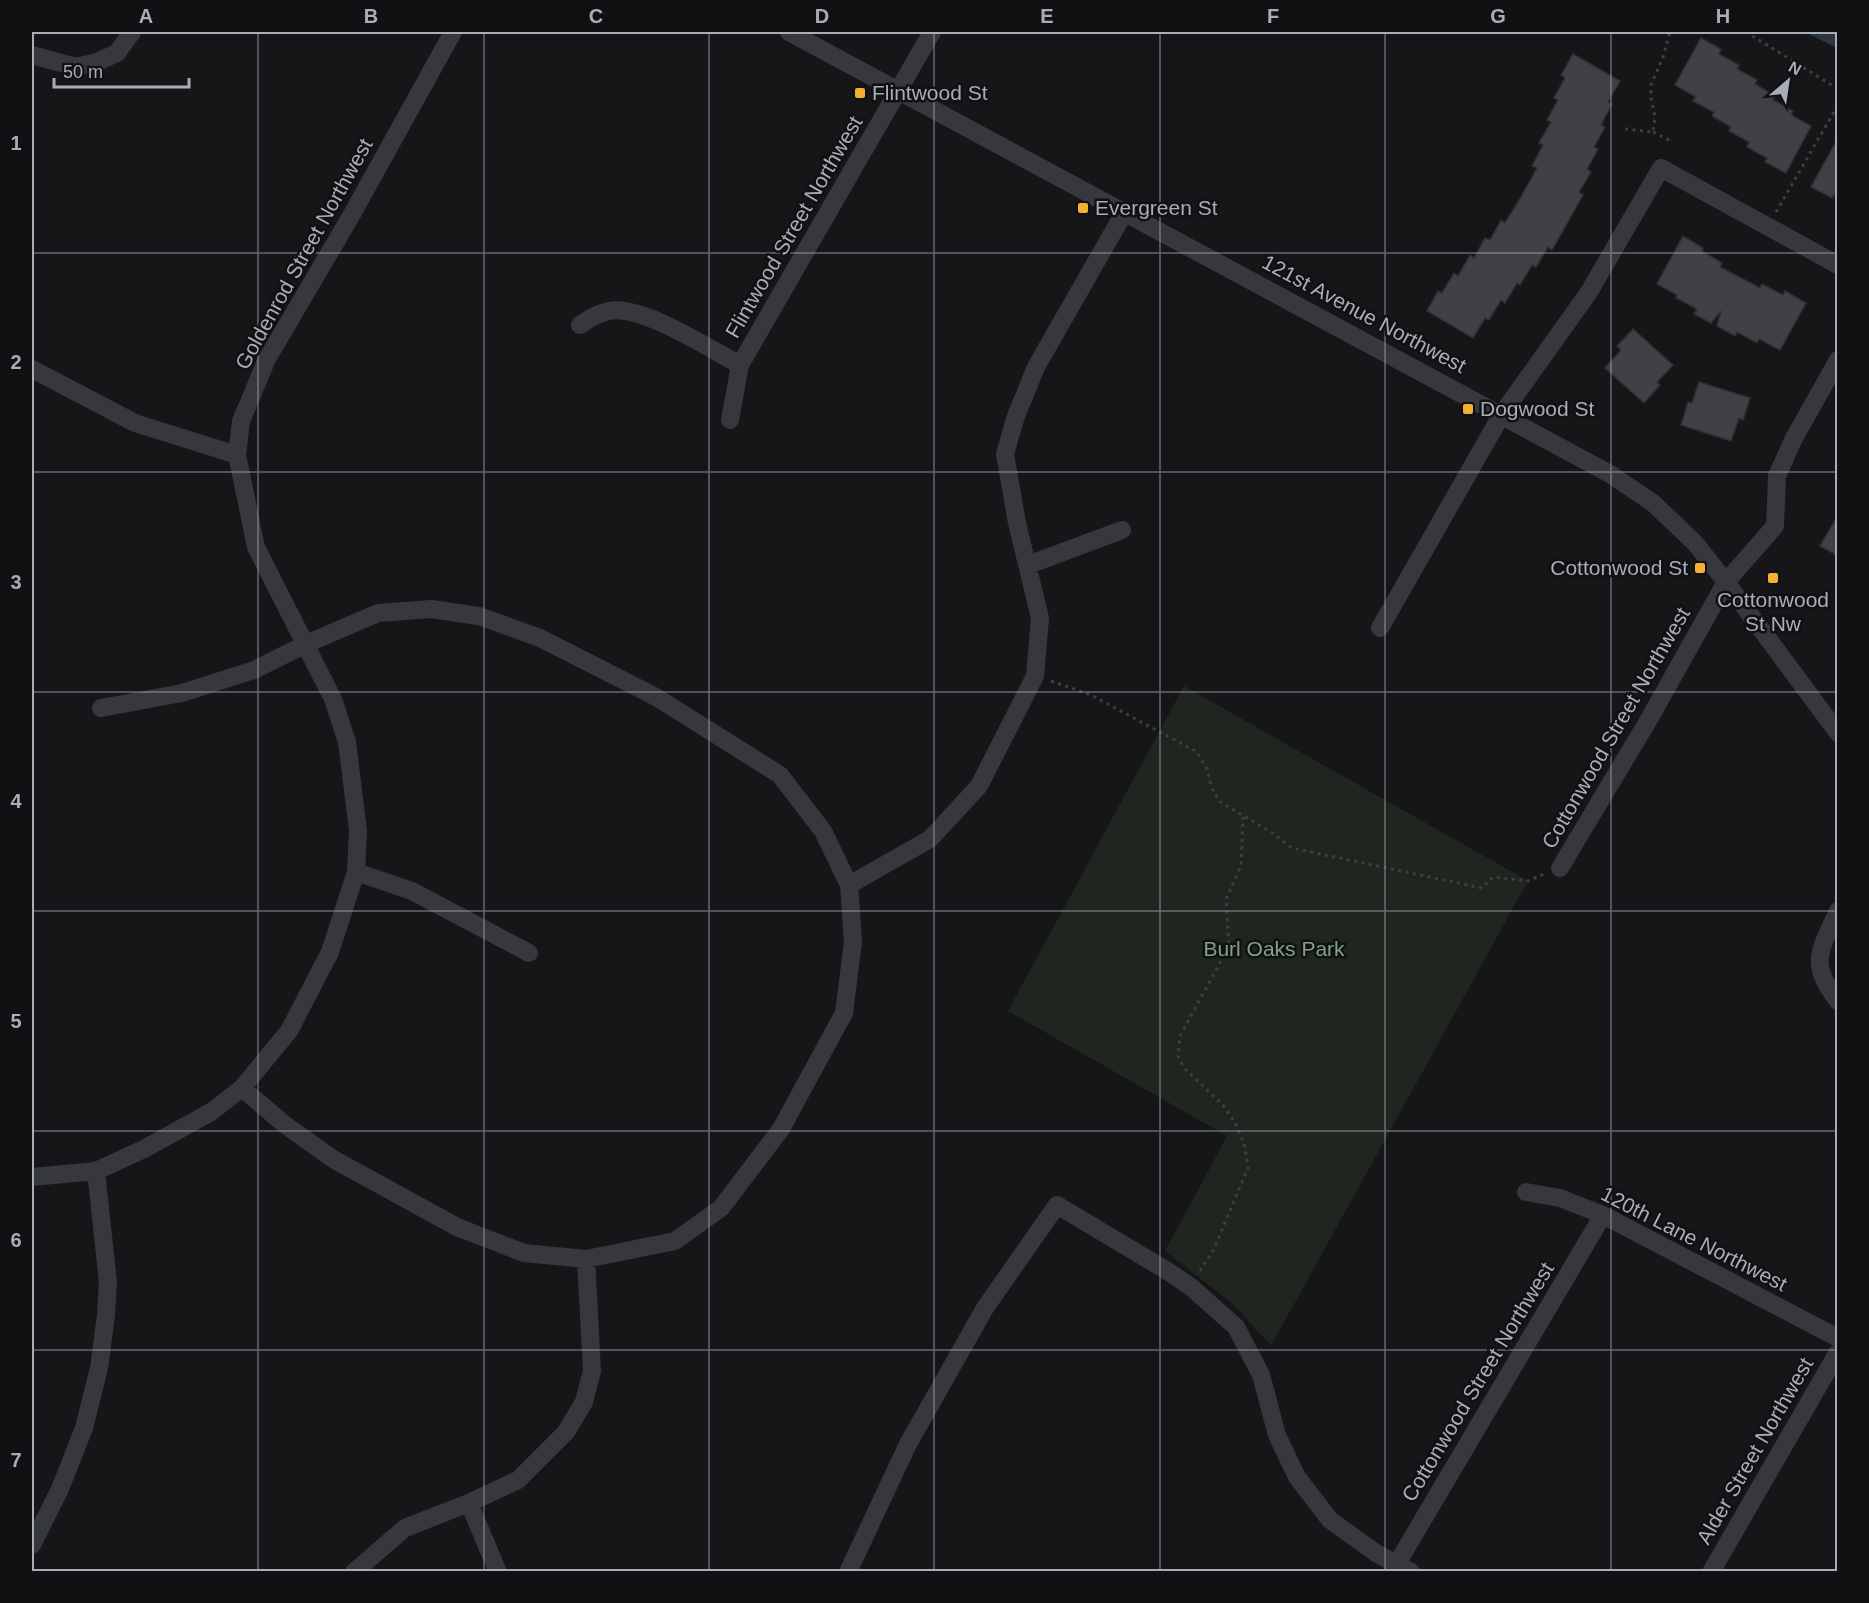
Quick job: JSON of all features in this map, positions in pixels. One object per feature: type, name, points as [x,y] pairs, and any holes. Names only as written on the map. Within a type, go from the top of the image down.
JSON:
[{"type":"street","points":[[32,55],[76,67],[97,62],[117,53],[132,32]]},
{"type":"street","name":"Goldenrod Street Northwest","points":[[32,1177],[96,1171],[144,1149],[211,1112],[242,1088],[289,1030],[309,996],[330,952],[356,872],[358,831],[347,742],[333,699],[256,547],[237,455],[241,421],[267,359],[351,216],[453,32]]},
{"type":"street","name":"121st Avenue Northwest","points":[[789,32],[1610,474],[1653,503],[1695,543],[1838,733]]},
{"type":"street","name":"Flintwood Street Northwest","points":[[730,420],[740,365],[932,32]]},
{"type":"street","points":[[1380,628],[1502,414],[1589,292],[1661,168],[1838,265]]},
{"type":"street","points":[[849,885],[930,839],[979,786],[1035,676],[1040,618],[1017,523],[1005,454],[1016,416],[1036,367],[1124,213]]},
{"type":"street","points":[[580,325],[610,310],[635,312],[668,326],[740,365]]},
{"type":"street","name":"Cottonwood Street Northwest","points":[[1560,868],[1648,721],[1726,582],[1775,526],[1778,476],[1793,440],[1838,360]]},
{"type":"street","points":[[32,369],[135,423],[237,455]]},
{"type":"street","points":[[1028,565],[1122,530]]},
{"type":"street","points":[[101,708],[182,693],[254,670],[306,644],[378,613],[431,609],[479,616],[540,638],[656,697],[780,775],[823,831],[849,885],[853,942],[844,1013],[781,1129],[721,1208],[675,1240],[586,1259],[524,1253],[457,1227],[333,1159],[284,1124],[242,1088]]},
{"type":"street","points":[[356,872],[412,891],[529,954]]},
{"type":"street","points":[[1838,911],[1818,953],[1824,983],[1838,1001]]},
{"type":"street","points":[[32,1545],[60,1489],[84,1428],[99,1368],[108,1282],[96,1171]]},
{"type":"street","name":"120th Lane Northwest","points":[[1526,1192],[1560,1198],[1603,1215],[1838,1338]]},
{"type":"street","points":[[848,1572],[908,1444],[974,1327],[1057,1205],[1191,1287],[1236,1327],[1261,1375],[1277,1435],[1297,1477],[1330,1520],[1400,1569]]},
{"type":"street","name":"Cottonwood Street Northwest","points":[[1400,1569],[1603,1215]]},
{"type":"street","points":[[354,1572],[405,1528],[469,1503],[518,1480],[566,1432],[584,1402],[592,1371],[586,1259]]},
{"type":"street","name":"Alder Street Northwest","points":[[1711,1572],[1838,1352]]},
{"type":"street","points":[[469,1503],[498,1572]]},
{"type":"path","points":[[1653,132],[1655,117],[1651,85],[1663,57],[1670,32]]},
{"type":"path","points":[[1746,32],[1838,89]]},
{"type":"path","points":[[1767,226],[1838,105]]},
{"type":"path","points":[[1625,129],[1653,132],[1673,142]]},
{"type":"path","points":[[1035,676],[1091,695],[1197,752],[1207,769],[1211,787],[1220,802],[1271,832],[1292,848],[1482,888],[1493,877],[1528,881],[1560,868]]},
{"type":"path","points":[[1191,1287],[1213,1251],[1248,1168],[1245,1147],[1237,1126],[1224,1105],[1184,1068],[1178,1056],[1180,1036],[1229,946],[1226,899],[1241,866],[1243,817]]},
{"type":"green space","name":"Burl Oaks Park","points":[[1184,686],[1528,881],[1271,1346],[1232,1303],[1165,1251],[1227,1136],[1008,1011]]},
{"type":"shaded area","points":[[1805,32],[1837,32],[1837,48]]},
{"type":"building","points":[[1701,38],[1721,49],[1719,54],[1739,65],[1737,69],[1757,80],[1755,84],[1775,96],[1773,100],[1793,111],[1791,115],[1811,126],[1786,173],[1765,162],[1767,158],[1747,147],[1749,142],[1729,131],[1731,127],[1712,116],[1714,112],[1693,101],[1696,97],[1675,85]]},
{"type":"building","points":[[1573,54],[1620,81],[1608,102],[1612,104],[1601,125],[1605,127],[1594,147],[1598,149],[1587,169],[1591,172],[1579,192],[1583,195],[1552,250],[1548,247],[1536,267],[1532,265],[1520,285],[1517,283],[1505,303],[1501,300],[1489,320],[1485,318],[1473,338],[1427,311],[1438,291],[1442,293],[1454,273],[1458,276],[1470,255],[1474,258],[1485,238],[1490,240],[1501,220],[1505,223],[1521,197],[1537,168],[1532,166],[1543,145],[1539,143],[1551,122],[1547,120],[1558,100],[1554,98],[1565,78],[1561,75]]},
{"type":"building","points":[[1838,138],[1838,189],[1832,198],[1811,187]]},
{"type":"building","points":[[1683,236],[1722,263],[1720,267],[1760,288],[1762,284],[1783,295],[1785,291],[1806,303],[1780,350],[1759,339],[1757,343],[1737,332],[1735,336],[1717,326],[1721,311],[1711,323],[1694,314],[1697,309],[1676,298],[1677,295],[1657,284]]},
{"type":"building","points":[[1633,329],[1673,365],[1657,382],[1660,385],[1644,403],[1605,368],[1621,350],[1617,346]]},
{"type":"building","points":[[1699,382],[1750,398],[1743,420],[1739,418],[1731,441],[1681,425],[1688,402],[1692,403]]},
{"type":"building","points":[[1838,515],[1838,556],[1820,546]]},
{"type":"place","name":"Flintwood St","points":[[860,93]]},
{"type":"place","name":"Evergreen St","points":[[1083,208]]},
{"type":"place","name":"Dogwood St","points":[[1468,409]]},
{"type":"place","name":"Cottonwood St","points":[[1700,568]]},
{"type":"place","name":"Cottonwood St Nw","points":[[1773,578]]}]
